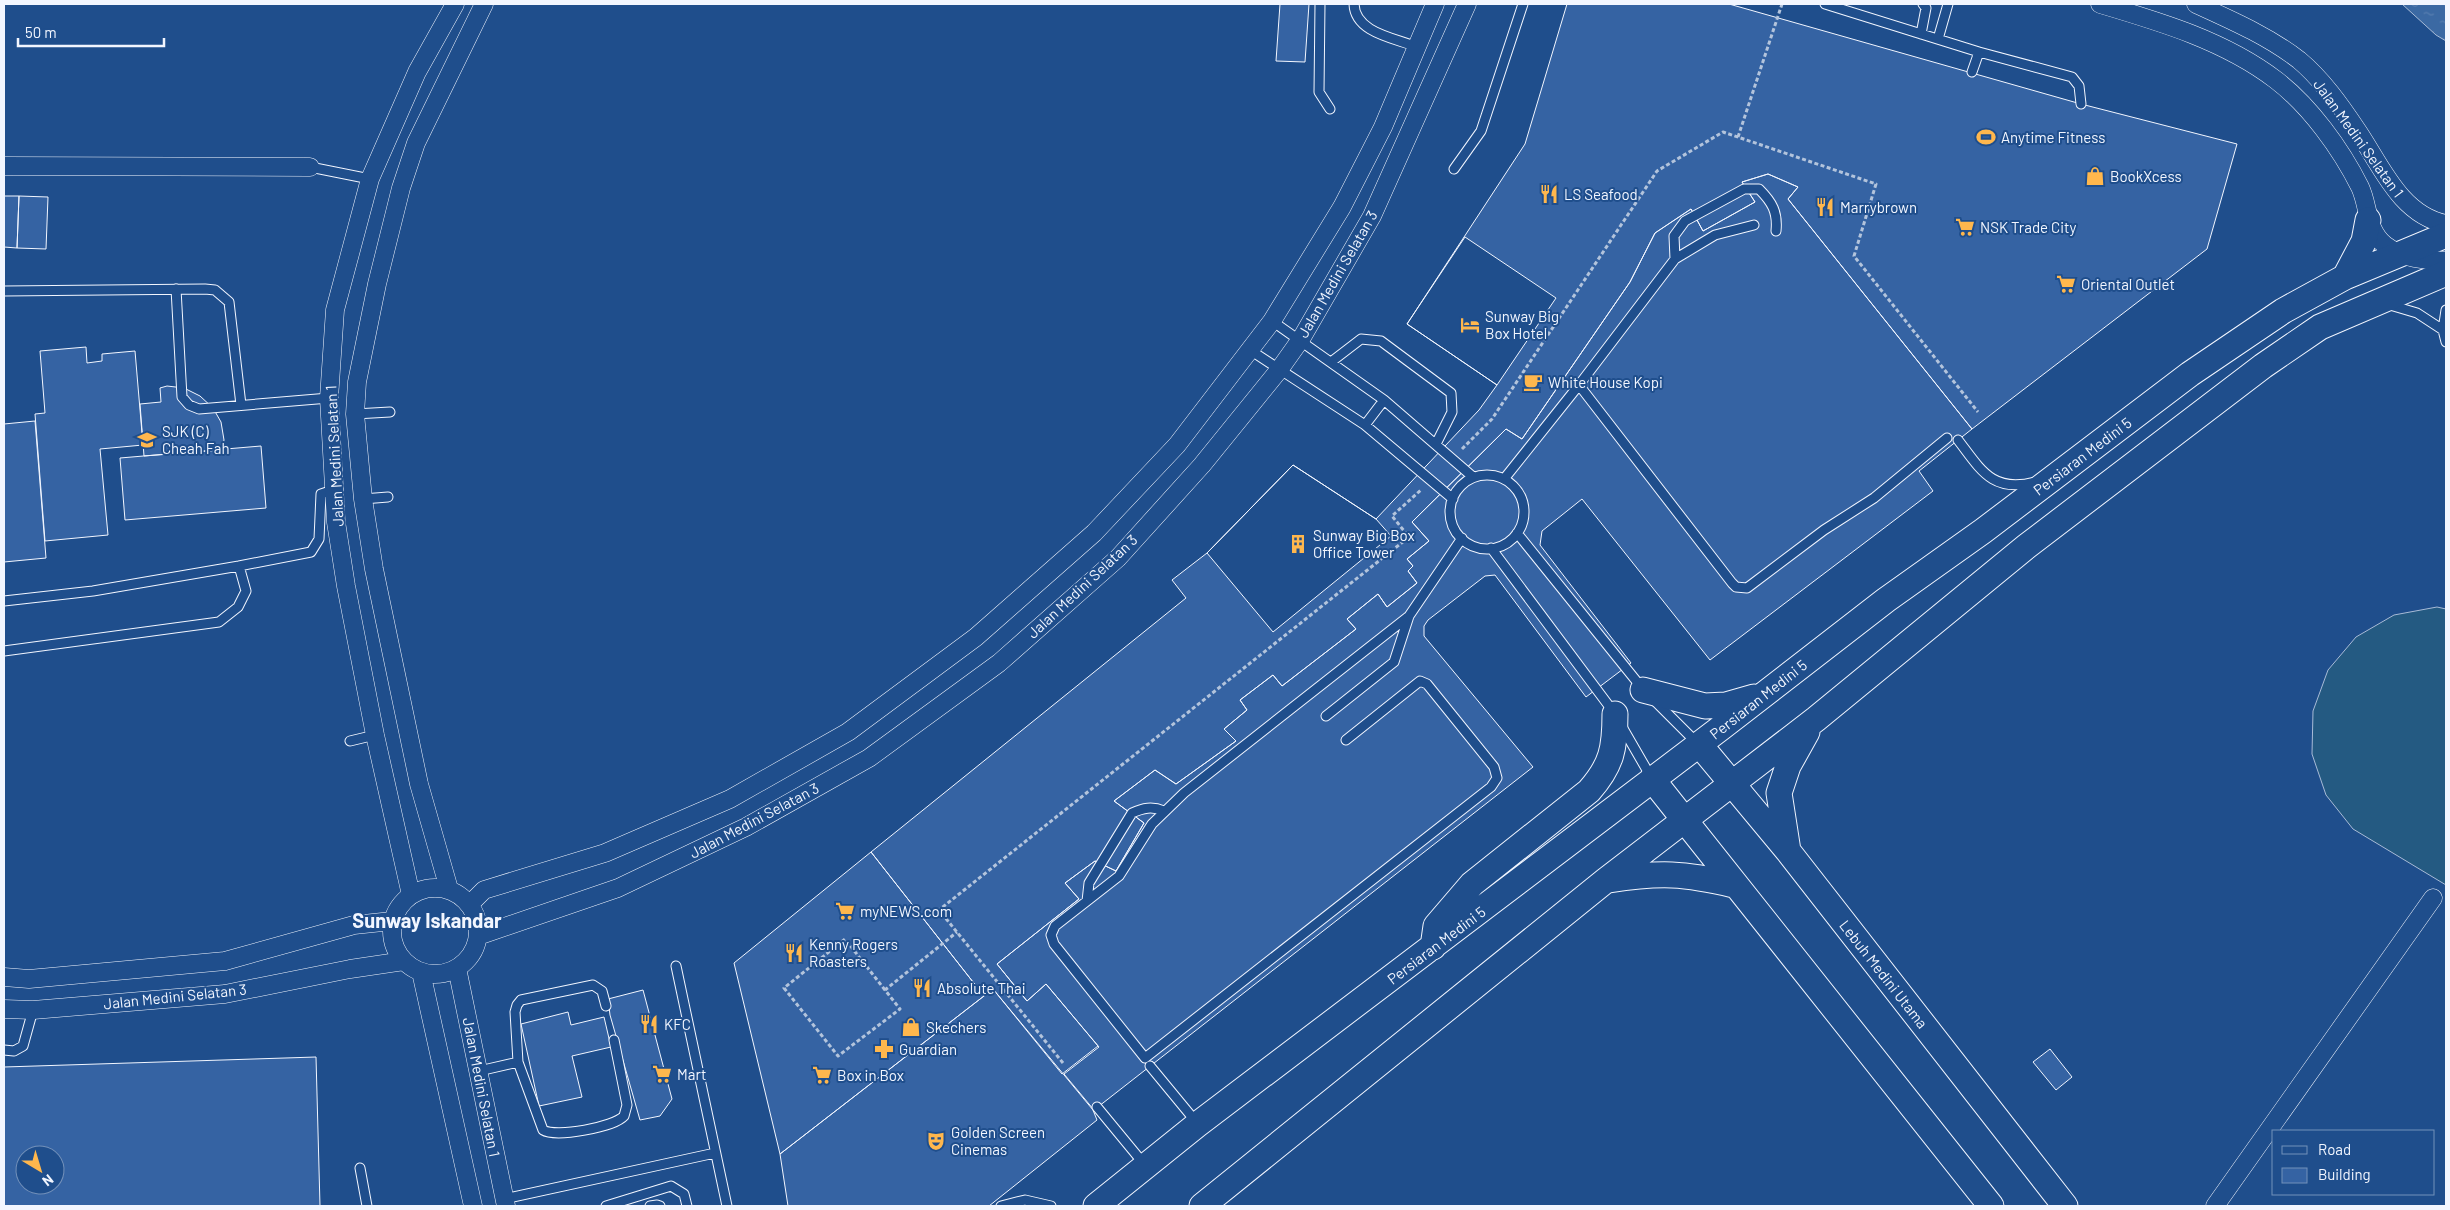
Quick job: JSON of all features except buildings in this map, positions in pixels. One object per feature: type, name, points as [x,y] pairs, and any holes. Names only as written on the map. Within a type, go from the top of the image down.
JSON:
[{"type":"street","name":"Jalan Medini Selatan 1","points":[[411,895],[375,735],[346,586],[333,490],[329,398],[335,310],[370,179],[417,72],[455,4]]},
{"type":"street","name":"Jalan Medini Selatan 1","points":[[449,889],[419,784],[374,569],[363,499],[355,414],[357,382],[377,284],[401,188],[420,134],[484,4]]},
{"type":"street","name":"Jalan Medini Selatan 3","points":[[470,904],[484,890],[606,853],[730,799],[848,732],[976,637],[1094,533],[1177,444],[1272,321],[1342,207],[1383,127],[1435,4]]},
{"type":"street","name":"Jalan Medini Selatan 3","points":[[478,936],[618,888],[746,827],[869,758],[999,663],[1118,558],[1202,465],[1279,370],[1301,339],[1372,216],[1467,4]]},
{"type":"street","name":"Jalan Medini Selatan 1","points":[[2100,4],[2168,24],[2240,56],[2277,81],[2306,110],[2335,147],[2361,189],[2368,220],[2383,244],[2400,254],[2446,261]]},
{"type":"street","name":"Jalan Medini Selatan 1","points":[[2196,4],[2247,26],[2300,61],[2328,90],[2358,130],[2386,178],[2402,198],[2424,215],[2446,224]]},
{"type":"street","points":[[4,166],[310,167]]},
{"type":"street","points":[[2345,277],[2364,241],[2368,220]]},
{"type":"street","name":"Persiaran Medini 5","points":[[1096,1206],[1198,1124],[1433,947],[1886,600],[1983,531],[2190,374],[2284,311],[2345,277],[2446,235]]},
{"type":"street","points":[[1202,1206],[1605,881],[1816,719],[2027,546],[2263,366],[2320,327],[2446,273]]},
{"type":"street","points":[[1643,690],[1705,706],[1726,705],[1764,694]]},
{"type":"street","points":[[1433,947],[1436,926],[1472,884],[1589,791],[1598,781],[1611,758],[1615,745],[1615,714]]},
{"type":"street","points":[[1788,851],[1779,793],[1799,744],[1816,719]]},
{"type":"street","name":"Lebuh Medini Utama","points":[[1698,744],[1788,851],[2065,1206]]},
{"type":"street","points":[[1652,780],[1991,1206]]},
{"type":"street","points":[[1605,881],[1671,874],[1693,876],[1734,885]]},
{"type":"street","points":[[429,888],[449,889],[460,895],[470,904],[477,919],[478,936],[471,954],[457,968],[440,974],[421,972],[404,961],[394,947],[391,930],[392,921],[399,906],[411,895],[429,888]]},
{"type":"street","points":[[2215,1206],[2434,898]]},
{"type":"street","name":"Jalan Medini Selatan 3","points":[[4,978],[29,979],[225,961],[354,925],[392,921]]},
{"type":"street","name":"Jalan Medini Selatan 3","points":[[4,1009],[33,1010],[225,994],[350,968],[404,961]]},
{"type":"street","name":"Jalan Medini Selatan 1","points":[[457,968],[505,1203]]},
{"type":"street","points":[[421,972],[473,1206]]},
{"type":"lane","points":[[1320,4],[1320,92],[1330,110]]},
{"type":"lane","points":[[1354,4],[1354,12],[1362,24],[1417,47]]},
{"type":"lane","points":[[1454,169],[1481,131],[1523,4]]},
{"type":"lane","points":[[1825,4],[1978,52],[2072,77],[2079,86],[2081,104]]},
{"type":"lane","points":[[1921,34],[1926,8],[1923,4]]},
{"type":"lane","points":[[1938,39],[1948,4]]},
{"type":"lane","points":[[1972,72],[1978,52]]},
{"type":"lane","points":[[310,167],[370,179]]},
{"type":"lane","points":[[1676,259],[1674,236],[1685,221],[1744,189],[1758,190],[1769,200],[1777,215],[1776,231]]},
{"type":"lane","points":[[1504,478],[1579,385],[1676,259],[1715,235],[1754,225]]},
{"type":"lane","points":[[176,289],[182,397],[189,405],[200,409],[329,398]]},
{"type":"lane","points":[[4,291],[215,290],[229,302],[241,405]]},
{"type":"lane","points":[[2376,302],[2403,307],[2417,313],[2443,330]]},
{"type":"lane","points":[[2446,310],[2443,330],[2446,342]]},
{"type":"lane","points":[[1272,321],[1301,339],[1384,400],[1473,477]]},
{"type":"lane","points":[[1332,362],[1361,339],[1380,340],[1451,393],[1452,412],[1436,444]]},
{"type":"lane","points":[[1250,350],[1365,425],[1452,499]]},
{"type":"lane","points":[[1579,385],[1732,583],[1741,588],[1752,585],[1824,530],[1874,498],[1947,438]]},
{"type":"lane","points":[[1365,425],[1384,400]]},
{"type":"lane","points":[[355,414],[390,412]]},
{"type":"lane","points":[[1958,440],[1986,476],[2000,484],[2020,486],[2053,478]]},
{"type":"lane","points":[[1484,475],[1504,478],[1519,493],[1524,513],[1517,532],[1501,546],[1491,548],[1470,544],[1462,538],[1451,520],[1452,499],[1457,490],[1473,477],[1484,475]]},
{"type":"lane","points":[[4,601],[93,591],[311,552],[319,539],[321,494],[333,490]]},
{"type":"lane","points":[[363,499],[388,497]]},
{"type":"lane","points":[[1517,532],[1643,690],[1698,744]]},
{"type":"lane","points":[[1326,716],[1394,662],[1409,616],[1462,538]]},
{"type":"lane","points":[[1491,548],[1615,714],[1652,780]]},
{"type":"lane","points":[[4,651],[219,622],[238,607],[246,591],[239,566]]},
{"type":"lane","points":[[1346,740],[1420,681],[1427,684],[1494,767],[1496,772],[1495,783],[1425,840],[1145,1058],[1052,940],[1055,926],[1119,876],[1152,824],[1184,793],[1409,616]]},
{"type":"lane","points":[[350,741],[375,735]]},
{"type":"lane","points":[[1087,900],[1089,883],[1132,813],[1143,808],[1158,808],[1164,811]]},
{"type":"lane","points":[[676,966],[727,1206]]},
{"type":"lane","points":[[606,1006],[602,991],[593,985],[521,1000],[516,1005],[518,1062],[543,1130],[550,1134],[561,1134],[615,1122],[624,1116],[627,1105],[614,1040]]},
{"type":"lane","points":[[4,1050],[14,1051],[23,1046],[33,1010]]},
{"type":"lane","points":[[479,1071],[518,1062]]},
{"type":"lane","points":[[1150,1066],[1198,1124]]},
{"type":"lane","points":[[1097,1107],[1146,1166]]},
{"type":"lane","points":[[505,1203],[715,1154]]},
{"type":"lane","points":[[360,1168],[367,1206]]},
{"type":"lane","points":[[606,1206],[609,1203],[671,1186],[684,1194],[686,1206]]},
{"type":"lane","points":[[1001,1206],[1025,1200],[1051,1206]]},
{"type":"lane","points":[[650,1206],[657,1204],[660,1206]]},
{"type":"path","points":[[1738,137],[1782,4]]},
{"type":"path","points":[[1459,452],[1492,419],[1657,171],[1723,132],[1876,184],[1854,256],[1978,412]]},
{"type":"path","points":[[1063,1063],[939,910],[1410,537],[1392,516],[1426,485]]},
{"type":"path","points":[[884,990],[957,932]]},
{"type":"path","points":[[845,939],[884,990],[900,1010],[838,1056],[784,988],[845,939]]},
{"type":"shaded area","points":[[2437,607],[2446,609],[2446,885],[2353,829],[2326,795],[2312,754],[2313,711],[2328,670],[2356,637],[2394,615]]},
{"type":"water","points":[[2402,4],[2446,4],[2446,41],[2436,35]]},
{"type":"place","name":"Anytime Fitness","points":[[1986,137]]},
{"type":"place","name":"BookXcess","points":[[2095,176]]},
{"type":"place","name":"LS Seafood","points":[[1549,194]]},
{"type":"place","name":"Marrybrown","points":[[1825,207]]},
{"type":"place","name":"NSK Trade City","points":[[1965,227]]},
{"type":"place","name":"Oriental Outlet","points":[[2066,284]]},
{"type":"place","name":"Sunway Big Box Hotel","points":[[1470,325]]},
{"type":"place","name":"White House Kopi","points":[[1533,382]]},
{"type":"place","name":"SJK (C) Cheah Fah","points":[[147,440]]},
{"type":"place","name":"Sunway Big Box Office Tower","points":[[1298,544]]},
{"type":"place","name":"myNEWS.com","points":[[845,911]]},
{"type":"place","name":"Kenny Rogers Roasters","points":[[794,953]]},
{"type":"place","name":"Absolute Thai","points":[[922,988]]},
{"type":"place","name":"KFC","points":[[649,1024]]},
{"type":"place","name":"Skechers","points":[[911,1027]]},
{"type":"place","name":"Guardian","points":[[884,1049]]},
{"type":"place","name":"Mart","points":[[662,1074]]},
{"type":"place","name":"Box in Box","points":[[822,1075]]},
{"type":"place","name":"Golden Screen Cinemas","points":[[936,1141]]},
{"type":"district","name":"Sunway Iskandar","points":[[427,920]]}]
